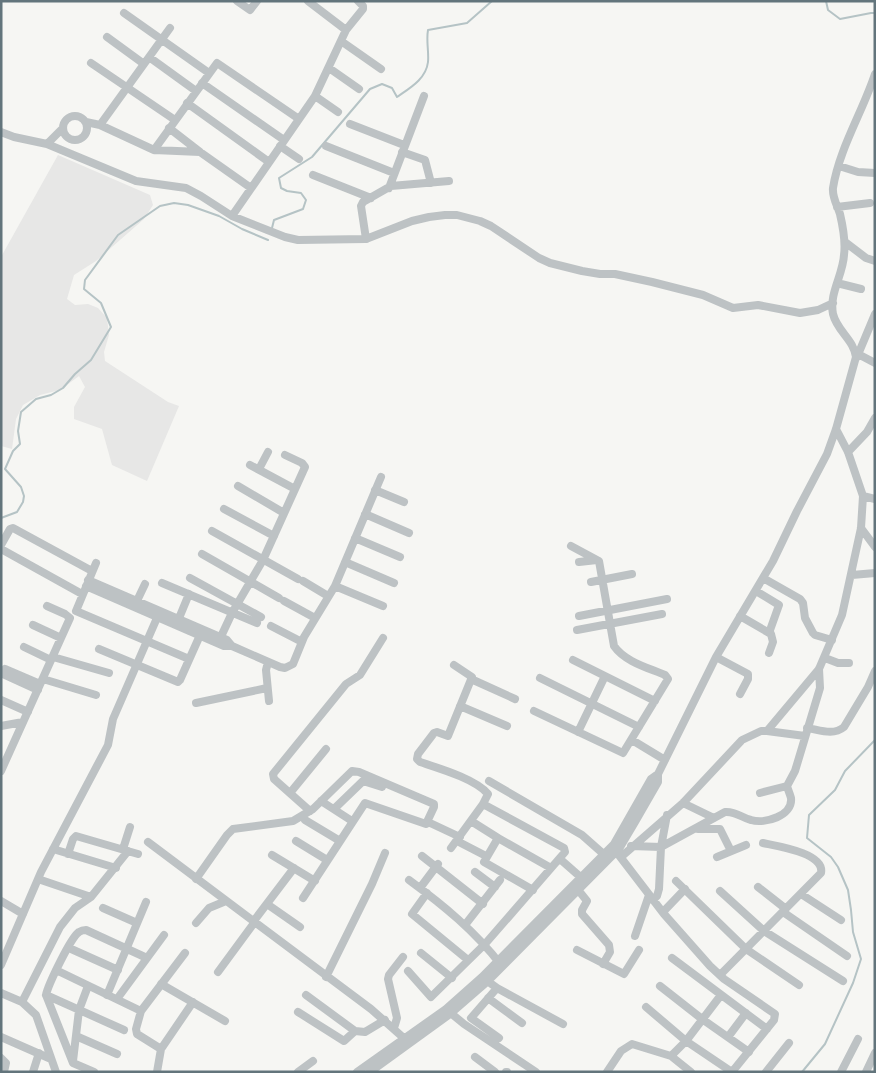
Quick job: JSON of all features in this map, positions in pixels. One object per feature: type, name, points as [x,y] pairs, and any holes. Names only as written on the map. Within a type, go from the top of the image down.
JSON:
[{"type":"street","points":[[237,1],[250,10],[257,1]]},
{"type":"street","points":[[308,1],[346,30]]},
{"type":"street","points":[[232,216],[315,96],[346,30],[363,9],[363,6],[358,1]]},
{"type":"street","points":[[124,13],[209,73]]},
{"type":"street","points":[[97,125],[127,88],[170,28]]},
{"type":"street","points":[[107,37],[196,91]]},
{"type":"street","points":[[341,41],[381,69]]},
{"type":"street","points":[[92,63],[175,120]]},
{"type":"street","points":[[154,150],[215,64],[220,64],[299,119]]},
{"type":"street","points":[[329,68],[359,90]]},
{"type":"street","points":[[854,364],[856,351],[839,328],[833,314],[837,283],[844,262],[844,231],[834,200],[833,188],[839,166],[875,74]]},
{"type":"street","points":[[202,83],[282,143],[299,159]]},
{"type":"street","points":[[315,96],[338,112]]},
{"type":"street","points":[[389,188],[424,96]]},
{"type":"street","points":[[188,103],[269,162]]},
{"type":"street","points":[[47,144],[63,128],[66,120],[72,116],[80,116],[87,126]]},
{"type":"street","points":[[350,124],[425,160],[431,182]]},
{"type":"street","points":[[87,126],[97,125],[154,150],[200,152]]},
{"type":"street","points":[[63,128],[69,138],[76,140],[84,137],[87,126]]},
{"type":"street","points":[[169,128],[251,188]]},
{"type":"street","points":[[1,132],[14,137],[47,144],[136,181],[186,188],[232,216],[274,234],[298,240],[366,239],[429,217],[457,215],[491,226],[550,264],[590,273],[615,274],[652,282],[703,295],[733,308],[758,305],[800,313],[818,310],[833,303]]},
{"type":"street","points":[[326,146],[394,173]]},
{"type":"street","points":[[839,166],[858,172],[875,173]]},
{"type":"street","points":[[314,175],[371,198]]},
{"type":"street","points":[[366,239],[361,206],[363,202],[389,188],[449,181]]},
{"type":"street","points":[[837,207],[870,203]]},
{"type":"street","points":[[844,242],[866,258],[875,261]]},
{"type":"street","points":[[837,283],[861,289]]},
{"type":"street","points":[[616,852],[658,782],[658,774],[716,657],[756,591],[827,454],[854,364],[875,314]]},
{"type":"street","points":[[858,354],[875,363]]},
{"type":"street","points":[[848,452],[867,432],[875,418]]},
{"type":"street","points":[[767,731],[819,669],[825,658],[842,615],[852,575],[862,528],[863,496],[848,452],[836,429]]},
{"type":"street","points":[[259,469],[268,452]]},
{"type":"street","points":[[219,640],[232,613],[263,560],[305,467],[302,463],[286,455]]},
{"type":"street","points":[[250,465],[295,489]]},
{"type":"street","points":[[189,659],[76,612],[85,586],[94,567],[14,528],[10,529],[1,547],[85,586],[136,604],[201,632],[219,640],[224,646],[232,646],[280,667],[289,667],[293,664],[302,642],[335,586],[381,477]]},
{"type":"street","points":[[238,486],[284,513]]},
{"type":"street","points":[[375,490],[404,502]]},
{"type":"street","points":[[863,496],[875,499]]},
{"type":"street","points":[[224,509],[274,536]]},
{"type":"street","points":[[365,514],[408,533]]},
{"type":"street","points":[[862,528],[875,547]]},
{"type":"street","points":[[212,531],[328,596]]},
{"type":"street","points":[[355,538],[400,557]]},
{"type":"street","points":[[534,711],[620,753],[624,752],[668,677],[626,657],[614,646],[600,564],[571,546]]},
{"type":"street","points":[[202,554],[315,618]]},
{"type":"street","points":[[579,562],[596,560]]},
{"type":"street","points":[[345,562],[394,582]]},
{"type":"street","points":[[852,575],[875,573]]},
{"type":"street","points":[[592,582],[632,574]]},
{"type":"street","points":[[162,583],[232,613],[259,620],[238,605],[190,578]]},
{"type":"street","points":[[763,578],[800,598],[803,603],[805,618],[815,635],[832,640]]},
{"type":"street","points":[[136,604],[144,584]]},
{"type":"street","points":[[335,586],[383,606]]},
{"type":"street","points":[[756,591],[779,605],[769,633]]},
{"type":"street","points":[[178,622],[189,594]]},
{"type":"street","points":[[579,616],[667,599]]},
{"type":"street","points":[[1,770],[70,618],[47,606]]},
{"type":"street","points":[[1,965],[38,879],[108,745],[113,719],[159,614]]},
{"type":"street","points":[[577,630],[662,614]]},
{"type":"street","points":[[740,616],[772,636],[773,642],[769,653]]},
{"type":"street","points":[[33,625],[61,638]]},
{"type":"street","points":[[271,626],[302,642]]},
{"type":"street","points":[[99,649],[178,682],[201,632]]},
{"type":"street","points":[[310,811],[273,777],[274,770],[346,684],[360,675],[383,638]]},
{"type":"street","points":[[24,647],[52,658],[109,673]]},
{"type":"street","points":[[716,657],[748,674],[740,694]]},
{"type":"street","points":[[825,658],[838,663],[849,663]]},
{"type":"street","points":[[573,660],[655,701]]},
{"type":"street","points":[[268,662],[266,670],[269,701]]},
{"type":"street","points":[[454,664],[472,677],[471,679],[515,699]]},
{"type":"street","points":[[760,793],[787,786],[795,772],[820,688],[819,669]]},
{"type":"street","points":[[357,1072],[369,1070],[406,1040],[448,1011],[485,979],[607,857],[631,846],[683,803],[742,740],[761,731],[827,732],[840,730],[844,727],[868,688],[875,671]]},
{"type":"street","points":[[4,672],[40,684],[96,695]]},
{"type":"street","points":[[578,732],[605,676]]},
{"type":"street","points":[[540,678],[639,727]]},
{"type":"street","points":[[451,848],[484,804],[488,794],[485,790],[458,776],[420,762],[417,759],[418,754],[434,733],[437,732],[448,736],[471,679]]},
{"type":"street","points":[[196,703],[268,688]]},
{"type":"street","points":[[1,700],[28,712]]},
{"type":"street","points":[[460,706],[507,726]]},
{"type":"street","points":[[1,726],[23,722]]},
{"type":"street","points":[[632,740],[665,760]]},
{"type":"street","points":[[1,749],[10,752]]},
{"type":"street","points":[[290,793],[326,749]]},
{"type":"street","points":[[196,879],[233,829],[290,822],[310,811],[352,771],[434,804],[428,822]]},
{"type":"street","points":[[334,809],[363,781],[387,788],[395,787]]},
{"type":"street","points":[[489,781],[582,835],[607,857]]},
{"type":"street","points":[[631,846],[661,847],[729,811],[753,821],[760,822],[772,819],[782,815],[789,806],[791,797],[787,786]]},
{"type":"street","points":[[321,801],[352,821]]},
{"type":"street","points":[[304,898],[366,802],[425,824],[428,822],[486,856]]},
{"type":"street","points":[[683,803],[714,818]]},
{"type":"street","points":[[408,971],[431,997],[484,944],[566,851],[564,848],[484,804]]},
{"type":"street","points":[[635,936],[651,898],[657,896],[659,889],[661,847],[667,815]]},
{"type":"street","points":[[305,820],[340,841]]},
{"type":"street","points":[[471,821],[551,868]]},
{"type":"street","points":[[22,1002],[60,927],[75,908],[91,898],[116,868],[125,850],[130,827]]},
{"type":"street","points":[[696,829],[720,829],[731,851]]},
{"type":"street","points":[[68,854],[73,839],[76,836],[138,854]]},
{"type":"street","points":[[498,838],[484,862],[532,890]]},
{"type":"street","points":[[296,841],[327,860]]},
{"type":"street","points":[[148,842],[385,1020],[406,1040]]},
{"type":"street","points":[[720,975],[802,894],[819,876],[822,870],[821,865],[796,850],[763,843]]},
{"type":"street","points":[[717,857],[746,845]]},
{"type":"street","points":[[53,849],[116,868]]},
{"type":"street","points":[[326,977],[372,884],[385,852]]},
{"type":"street","points":[[616,852],[651,898],[710,966],[774,1014],[775,1019],[732,1072],[686,1041],[646,1007]]},
{"type":"street","points":[[272,855],[315,880]]},
{"type":"street","points":[[422,856],[437,865],[483,904]]},
{"type":"street","points":[[560,859],[584,880]]},
{"type":"street","points":[[420,888],[437,865]]},
{"type":"street","points":[[218,972],[294,868]]},
{"type":"street","points":[[465,925],[483,904],[497,883],[475,872]]},
{"type":"street","points":[[38,879],[91,898]]},
{"type":"street","points":[[409,880],[465,925],[500,964]]},
{"type":"street","points":[[676,881],[746,949],[799,984]]},
{"type":"street","points":[[576,887],[587,901],[582,914],[610,947],[610,952],[603,964]]},
{"type":"street","points":[[758,887],[785,910],[847,956]]},
{"type":"street","points":[[663,912],[685,889]]},
{"type":"street","points":[[720,891],[764,931],[843,981]]},
{"type":"street","points":[[427,893],[412,914],[468,960]]},
{"type":"street","points":[[802,894],[841,920]]},
{"type":"street","points":[[1,901],[23,914]]},
{"type":"street","points":[[196,923],[209,908],[226,901]]},
{"type":"street","points":[[107,995],[146,902]]},
{"type":"street","points":[[267,904],[300,928]]},
{"type":"street","points":[[103,908],[137,923]]},
{"type":"street","points":[[94,1072],[73,1063],[46,996],[56,970],[75,936],[83,930],[146,958]]},
{"type":"street","points":[[117,999],[164,935]]},
{"type":"street","points":[[69,948],[118,970]]},
{"type":"street","points":[[577,950],[624,974],[639,950]]},
{"type":"street","points":[[161,1050],[136,1032],[141,1011],[185,953]]},
{"type":"street","points":[[421,953],[452,978]]},
{"type":"street","points":[[394,1028],[397,1018],[388,980],[389,975],[403,957]]},
{"type":"street","points":[[672,958],[767,1029]]},
{"type":"street","points":[[56,970],[141,1011]]},
{"type":"street","points":[[485,979],[497,988],[563,1024]]},
{"type":"street","points":[[161,984],[225,1021]]},
{"type":"street","points":[[73,1063],[79,1010],[88,986]]},
{"type":"street","points":[[660,986],[749,1052]]},
{"type":"street","points":[[497,988],[471,1018],[499,1038]]},
{"type":"street","points":[[1,993],[22,1002],[36,1015],[56,1072]]},
{"type":"street","points":[[306,995],[355,1031],[362,1033],[370,1031],[385,1020]]},
{"type":"street","points":[[671,1056],[686,1041],[721,995]]},
{"type":"street","points":[[46,996],[124,1030]]},
{"type":"street","points":[[488,998],[522,1023]]},
{"type":"street","points":[[157,1072],[161,1050],[193,1002]]},
{"type":"street","points":[[448,1011],[536,1072]]},
{"type":"street","points":[[298,1012],[344,1041],[355,1031]]},
{"type":"street","points":[[728,1037],[746,1013]]},
{"type":"street","points":[[76,1036],[117,1054]]},
{"type":"street","points":[[1,1037],[51,1059]]},
{"type":"street","points":[[841,1072],[858,1039]]},
{"type":"street","points":[[766,1072],[788,1043]]},
{"type":"street","points":[[606,1072],[622,1051],[632,1044],[671,1056],[691,1072]]},
{"type":"street","points":[[33,1072],[38,1053]]},
{"type":"street","points":[[866,1072],[875,1053]]},
{"type":"street","points":[[475,1057],[496,1072]]},
{"type":"street","points":[[1,1058],[6,1063],[4,1072]]},
{"type":"street","points":[[298,1072],[313,1060]]},
{"type":"shaded area","points":[[58,155],[150,195],[153,205],[144,219],[96,261],[74,275],[67,299],[75,305],[88,304],[98,308],[107,318],[109,335],[104,352],[105,361],[168,402],[179,406],[147,481],[112,465],[102,429],[74,419],[74,407],[85,387],[79,376],[60,390],[40,395],[23,405],[16,419],[12,449],[1,446],[1,257]]},
{"type":"waterway","points":[[272,228],[274,220],[303,209],[306,200],[301,193],[281,188],[279,178],[312,157],[370,89],[382,84],[392,88],[397,97],[417,82],[427,68],[428,30],[467,23],[492,1]]},
{"type":"waterway","points":[[826,1],[828,10],[840,19],[875,13]]},
{"type":"waterway","points":[[1,518],[17,512],[23,502],[24,496],[21,487],[5,469],[13,451],[20,444],[18,431],[21,412],[36,399],[51,395],[63,388],[91,360],[111,327],[101,303],[84,289],[85,280],[118,235],[160,206],[174,203],[188,205],[219,216],[242,229],[268,240]]},
{"type":"waterway","points":[[802,1072],[825,1044],[853,983],[861,959],[853,932],[848,890],[838,867],[831,857],[807,838],[809,815],[835,790],[845,771],[875,740]]}]
